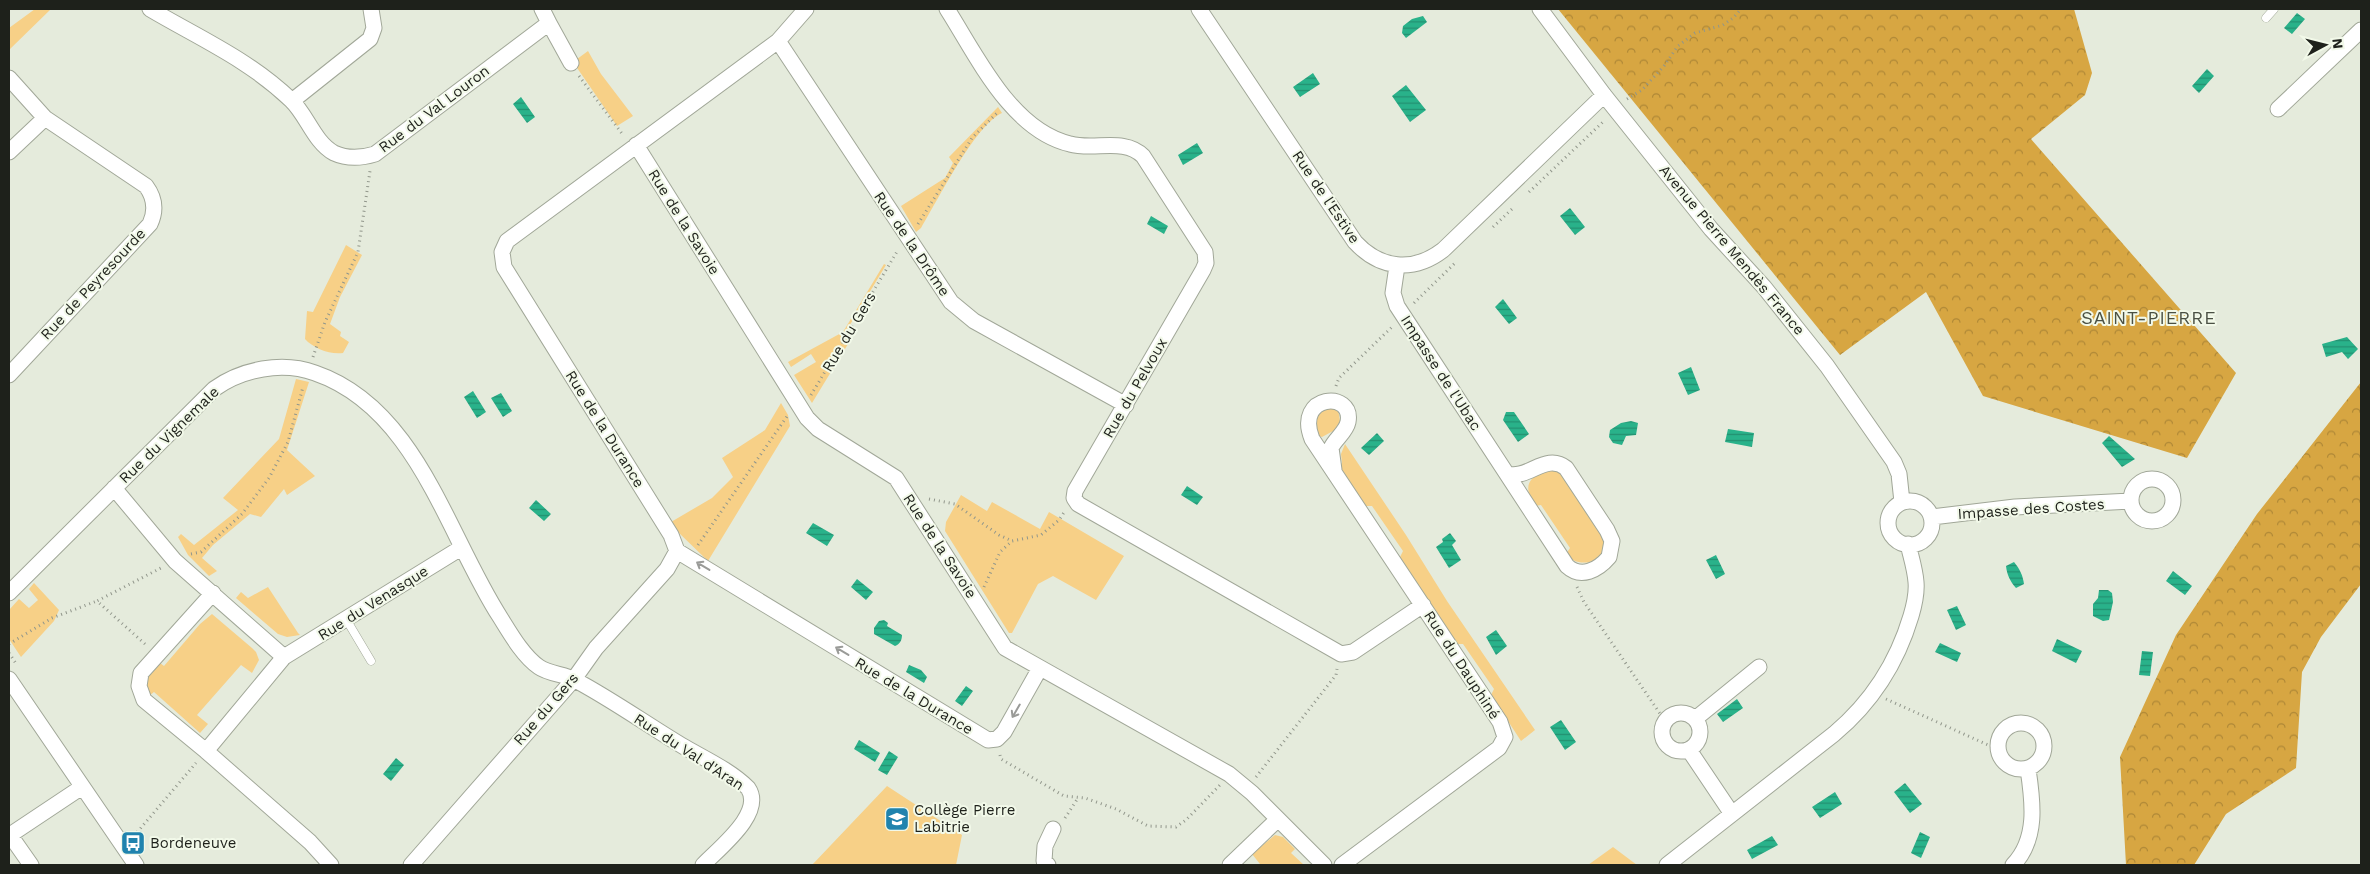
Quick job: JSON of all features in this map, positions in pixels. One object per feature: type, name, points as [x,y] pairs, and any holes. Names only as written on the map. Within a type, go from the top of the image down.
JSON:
[{"type":"street","name":"Rue du Val Louron","points":[[150,9],[250,65],[292,101],[319,139],[332,152],[349,157],[369,156],[380,150],[549,23]]},
{"type":"street","points":[[292,101],[366,44],[374,28],[371,9]]},
{"type":"street","points":[[542,9],[571,63]]},
{"type":"street","name":"Rue de la Durance","points":[[806,9],[778,41],[506,241],[502,248],[502,260],[506,270],[672,535],[677,551],[976,733],[988,740],[994,740]]},
{"type":"street","name":"Rue du Pelvoux","points":[[947,9],[1009,103],[1025,121],[1060,141],[1078,146],[1120,145],[1140,152],[1205,252],[1206,263],[1203,270],[1075,491],[1074,498]]},
{"type":"street","name":"Rue de l'Estive","points":[[1199,9],[1356,242],[1377,260],[1397,266],[1420,263],[1443,250],[1604,95]]},
{"type":"street","name":"Avenue Pierre Mendès France","points":[[1540,9],[1604,95],[1711,229],[1764,286],[1827,366],[1894,462],[1899,474],[1902,502]]},
{"type":"street","points":[[2278,109],[2361,30]]},
{"type":"street","name":"Rue de la Drôme","points":[[778,41],[944,295],[965,315],[1126,405]]},
{"type":"street","name":"Rue de Peyresourde","points":[[9,78],[45,118],[146,186],[153,200],[154,210],[150,224],[9,375]]},
{"type":"street","points":[[9,152],[45,118]]},
{"type":"street","name":"Rue de la Savoie","points":[[636,145],[802,410],[818,429],[892,475],[908,495],[1005,648],[1229,774],[1246,788],[1324,865]]},
{"type":"street","name":"Impasse de l'Ubac","points":[[1397,266],[1393,298],[1567,566],[1578,574]]},
{"type":"street","name":"Rue du Vignemale","points":[[9,593],[214,389],[225,382],[269,368],[284,367],[308,370],[332,380],[364,402],[397,435],[429,481],[461,548],[494,607],[528,656],[540,668],[574,679]]},
{"type":"street","points":[[1330,401],[1342,406],[1348,420],[1346,428],[1331,448],[1334,470]]},
{"type":"street","name":"Rue du Dauphiné","points":[[1330,401],[1317,405],[1311,412],[1308,421],[1312,439],[1500,722],[1505,740],[1499,748],[1342,865]]},
{"type":"street","points":[[1508,474],[1520,474],[1552,463],[1563,465],[1569,471],[1608,530],[1612,541],[1611,552],[1605,561],[1590,570],[1578,574]]},
{"type":"street","points":[[114,488],[175,561],[284,657]]},
{"type":"street","points":[[1074,498],[1081,507],[1339,653],[1353,652],[1423,605]]},
{"type":"street","points":[[1902,502],[1917,502],[1929,511],[1932,517],[1927,537],[1915,544],[1908,544],[1895,538],[1888,525],[1891,511],[1902,502]]},
{"type":"street","name":"Impasse des Costes","points":[[1932,517],[2015,507],[2131,502]]},
{"type":"street","points":[[1667,865],[1846,724],[1875,691],[1896,657],[1912,610],[1916,584],[1908,544]]},
{"type":"street","name":"Rue du Venasque","points":[[206,751],[284,657],[461,548]]},
{"type":"street","name":"Rue du Gers","points":[[411,865],[574,679],[596,648],[660,578],[677,551]]},
{"type":"street","points":[[213,593],[140,676],[139,686],[143,697],[310,842],[331,865]]},
{"type":"street","points":[[1695,719],[1759,667]]},
{"type":"street","points":[[994,740],[1004,732],[1040,668]]},
{"type":"street","points":[[9,679],[136,865]]},
{"type":"street","name":"Rue du Val d'Aran","points":[[574,679],[748,788],[752,799],[751,812],[703,865]]},
{"type":"street","points":[[1678,713],[1695,719],[1700,729],[1700,736],[1697,743],[1688,750],[1677,751],[1665,742],[1662,728],[1665,721],[1678,713]]},
{"type":"street","points":[[2022,722],[2036,728],[2044,743],[2044,751],[2041,758],[2028,769],[2022,770],[2008,766],[2003,762],[1997,749],[2001,734],[2014,724],[2022,722]]},
{"type":"street","points":[[1688,750],[1732,814]]},
{"type":"street","points":[[2013,865],[2024,852],[2031,830],[2032,802],[2028,769]]},
{"type":"street","points":[[30,865],[10,835],[82,787]]},
{"type":"street","points":[[1230,865],[1277,820]]},
{"type":"street","points":[[1048,865],[1044,861],[1044,852],[1053,829]]},
{"type":"lane","points":[[2266,18],[2274,9]]},
{"type":"lane","points":[[346,619],[371,661]]},
{"type":"path","points":[[1629,97],[1642,90],[1664,66],[1678,46],[1695,33],[1723,25],[1741,9]]},
{"type":"path","points":[[571,63],[618,132],[636,145]]},
{"type":"path","name":"Rue du Gers","points":[[692,560],[696,548],[791,410],[802,410],[906,237],[921,221],[972,138],[991,117],[1009,103]]},
{"type":"path","points":[[1522,198],[1607,119]]},
{"type":"path","points":[[9,644],[52,618],[97,601],[175,561],[201,552],[242,514],[269,478],[288,442],[308,370],[325,322],[358,252],[370,169],[369,156]]},
{"type":"path","points":[[1491,229],[1517,204]]},
{"type":"path","points":[[1330,401],[1339,378],[1463,256]]},
{"type":"path","points":[[908,495],[955,504],[999,535],[1012,541]]},
{"type":"path","points":[[974,600],[981,594],[1000,552],[1012,541],[1041,535],[1059,520],[1074,498]]},
{"type":"path","points":[[1578,574],[1576,587],[1584,602],[1665,721]]},
{"type":"path","points":[[97,601],[157,655]]},
{"type":"path","points":[[1246,788],[1336,675],[1339,653]]},
{"type":"path","points":[[1875,691],[1888,700],[1997,749]]},
{"type":"path","points":[[994,740],[1002,759],[1064,796],[1085,798],[1116,809],[1148,826],[1176,827],[1186,820],[1229,774]]},
{"type":"path","points":[[134,837],[206,751]]},
{"type":"path","points":[[1053,829],[1060,826],[1078,798]]},
{"type":"shaded area","points":[[35,9],[51,9],[9,50],[9,28]]},
{"type":"shaded area","points":[[2297,13],[2305,19],[2292,34],[2284,28]]},
{"type":"shaded area","points":[[1423,16],[1427,22],[1406,38],[1402,33],[1403,26],[1412,19]]},
{"type":"shaded area","points":[[588,51],[601,74],[633,116],[617,126],[573,62]]},
{"type":"shaded area","points":[[2207,69],[2214,76],[2199,93],[2192,86]]},
{"type":"shaded area","points":[[1313,73],[1320,84],[1300,97],[1293,87]]},
{"type":"shaded area","points":[[1406,85],[1426,110],[1410,122],[1392,96]]},
{"type":"shaded area","points":[[521,97],[535,117],[527,123],[513,104]]},
{"type":"shaded area","points":[[998,107],[1002,113],[991,120],[969,147],[921,228],[916,232],[901,206],[945,178],[953,163],[949,157]]},
{"type":"shaded area","points":[[1197,143],[1203,153],[1183,165],[1178,155]]},
{"type":"shaded area","points":[[1570,208],[1585,227],[1575,235],[1560,216]]},
{"type":"shaded area","points":[[1151,216],[1168,226],[1164,234],[1147,224]]},
{"type":"shaded area","points":[[346,245],[362,255],[340,297],[330,324],[341,332],[340,336],[349,342],[343,353],[333,353],[317,348],[305,339],[307,311],[313,312]]},
{"type":"shaded area","points":[[884,264],[886,265],[845,333],[850,336],[845,342],[848,344],[812,403],[794,375],[816,362],[811,354],[791,367],[788,362],[843,332]]},
{"type":"shaded area","points":[[1503,299],[1517,318],[1509,324],[1495,307]]},
{"type":"shaded area","points":[[2347,337],[2358,349],[2348,359],[2342,352],[2326,357],[2322,344]]},
{"type":"shaded area","points":[[1691,367],[1700,390],[1688,395],[1678,373]]},
{"type":"shaded area","points":[[296,379],[309,382],[287,450],[315,476],[287,495],[284,489],[261,517],[250,514],[213,545],[202,558],[217,571],[209,576],[188,555],[178,537],[181,534],[194,545],[238,510],[223,498],[279,439]]},
{"type":"shaded area","points":[[473,391],[486,412],[477,418],[464,397]]},
{"type":"shaded area","points":[[501,393],[512,411],[503,417],[491,398]]},
{"type":"shaded area","points":[[781,403],[788,415],[790,426],[708,561],[679,533],[671,522],[712,498],[733,477],[722,458],[765,430]]},
{"type":"shaded area","points":[[1326,407],[1338,409],[1340,421],[1335,430],[1322,437],[1319,436],[1316,428],[1317,417]]},
{"type":"shaded area","points":[[1506,412],[1514,412],[1529,434],[1518,442],[1503,420]]},
{"type":"shaded area","points":[[1631,421],[1638,423],[1636,435],[1626,436],[1622,445],[1613,443],[1609,437],[1610,430],[1621,423]]},
{"type":"shaded area","points":[[1728,429],[1754,433],[1752,447],[1725,442]]},
{"type":"shaded area","points":[[1377,433],[1384,441],[1369,455],[1361,448]]},
{"type":"shaded area","points":[[2109,436],[2135,459],[2122,467],[2102,443]]},
{"type":"shaded area","points":[[1345,444],[1406,535],[1447,601],[1535,730],[1521,741],[1491,695],[1494,689],[1463,644],[1456,644],[1400,557],[1403,551],[1372,506],[1366,506],[1339,466],[1342,463],[1341,454]]},
{"type":"shaded area","points":[[1547,469],[1562,474],[1598,529],[1604,542],[1603,549],[1600,555],[1590,562],[1577,562],[1566,554],[1570,548],[1541,505],[1535,506],[1531,499],[1528,488],[1531,480]]},
{"type":"shaded area","points":[[1187,486],[1203,497],[1197,505],[1181,495]]},
{"type":"shaded area","points":[[961,495],[987,511],[992,502],[1040,529],[1049,512],[1124,556],[1096,600],[1053,576],[1038,584],[1012,633],[1009,633],[945,531],[946,522]]},
{"type":"shaded area","points":[[536,500],[551,514],[544,521],[529,508]]},
{"type":"shaded area","points":[[813,523],[834,535],[827,546],[806,533]]},
{"type":"shaded area","points":[[1450,533],[1456,541],[1452,545],[1461,560],[1449,568],[1436,547]]},
{"type":"shaded area","points":[[1716,555],[1725,574],[1716,579],[1706,560]]},
{"type":"shaded area","points":[[2014,562],[2021,573],[2024,584],[2016,588],[2009,578],[2006,566]]},
{"type":"shaded area","points":[[2173,571],[2192,586],[2185,595],[2166,581]]},
{"type":"shaded area","points":[[857,579],[873,592],[866,600],[851,587]]},
{"type":"shaded area","points":[[34,583],[59,610],[54,621],[21,657],[9,639],[9,610],[19,599],[29,608],[38,600],[29,589]]},
{"type":"shaded area","points":[[268,587],[300,635],[287,637],[278,634],[236,598],[241,592],[248,598]]},
{"type":"shaded area","points":[[2099,590],[2108,590],[2112,593],[2113,602],[2109,620],[2103,621],[2093,616],[2093,604],[2098,598]]},
{"type":"shaded area","points":[[1957,606],[1966,625],[1956,630],[1947,610]]},
{"type":"shaded area","points":[[212,614],[252,648],[259,660],[252,673],[241,665],[197,715],[208,724],[200,733],[154,692],[149,696],[145,681],[160,663],[164,666],[200,624]]},
{"type":"shaded area","points":[[884,620],[888,623],[887,626],[902,635],[902,639],[895,646],[874,634],[874,628],[879,621]]},
{"type":"shaded area","points":[[1496,630],[1507,646],[1496,655],[1486,637]]},
{"type":"shaded area","points":[[2057,639],[2082,651],[2076,663],[2052,651]]},
{"type":"shaded area","points":[[1940,643],[1961,653],[1957,662],[1935,652]]},
{"type":"shaded area","points":[[2142,651],[2153,652],[2150,676],[2139,675]]},
{"type":"shaded area","points":[[909,665],[921,670],[927,677],[924,683],[906,672]]},
{"type":"shaded area","points":[[966,686],[973,691],[962,706],[955,701]]},
{"type":"shaded area","points":[[1737,699],[1743,708],[1723,722],[1717,714]]},
{"type":"shaded area","points":[[1561,720],[1576,742],[1565,750],[1550,727]]},
{"type":"shaded area","points":[[859,740],[880,753],[875,762],[854,749]]},
{"type":"shaded area","points":[[889,751],[898,757],[887,775],[878,770]]},
{"type":"shaded area","points":[[396,758],[404,765],[391,781],[383,774]]},
{"type":"shaded area","points":[[1905,783],[1922,804],[1910,813],[1894,792]]},
{"type":"shaded area","name":"Collège Pierre Labitrie","points":[[887,786],[962,835],[956,865],[812,865]]},
{"type":"shaded area","points":[[1835,792],[1842,804],[1820,818],[1812,807]]},
{"type":"shaded area","points":[[1920,832],[1930,837],[1921,858],[1911,853]]},
{"type":"shaded area","points":[[1275,835],[1283,837],[1295,849],[1291,853],[1304,865],[1258,865],[1260,864],[1252,854]]},
{"type":"shaded area","points":[[1772,836],[1778,845],[1752,859],[1747,850]]},
{"type":"shaded area","points":[[1613,847],[1637,865],[1588,865]]},
{"type":"green space","points":[[1558,9],[2074,9],[2092,73],[2085,95],[2031,139],[2236,373],[2187,458],[1983,396],[1926,292],[1840,355]]},
{"type":"green space","points":[[2361,382],[2361,584],[2321,637],[2302,672],[2296,768],[2226,814],[2194,865],[2126,865],[2120,757],[2176,635],[2257,514]]},
{"type":"place","name":"Collège Pierre Labitrie","points":[[897,819]]},
{"type":"place","name":"Bordeneuve","points":[[133,843]]},
{"type":"district","name":"SAINT-PIERRE","points":[[2149,317]]}]
